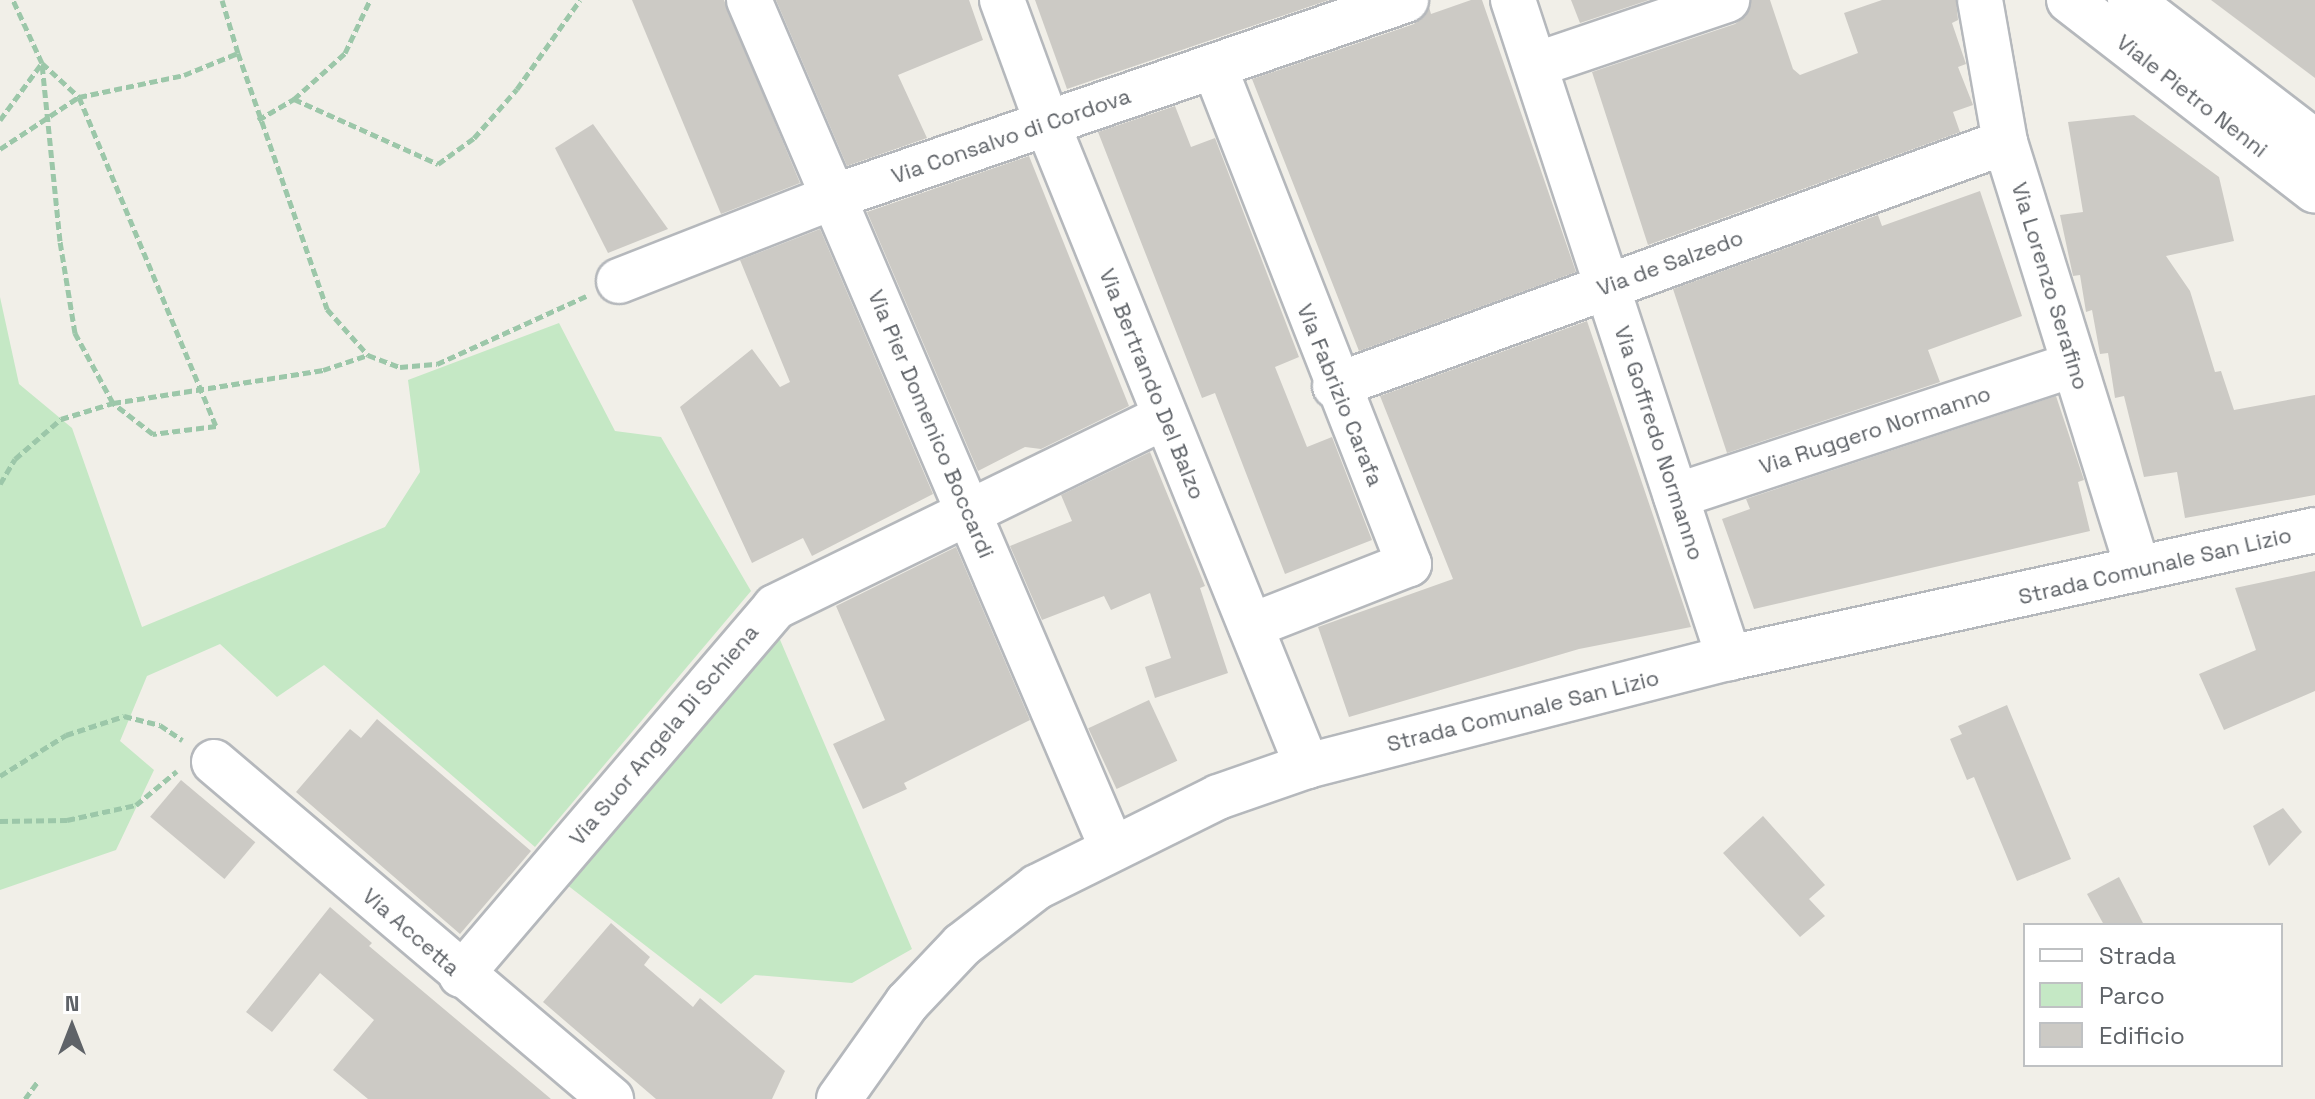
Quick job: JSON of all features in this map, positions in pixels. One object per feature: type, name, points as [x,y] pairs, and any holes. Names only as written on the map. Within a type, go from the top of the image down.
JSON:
[{"type":"street","name":"Via Pier Domenico Boccardi","points":[[749,0],[1112,848]]},
{"type":"street","name":"Via Bertrando Del Balzo","points":[[1002,0],[1047,123],[1164,417],[1307,766]]},
{"type":"street","name":"Via Consalvo di Cordova","points":[[619,281],[833,197],[1406,0]]},
{"type":"street","name":"Via Goffredo Normanno","points":[[1513,0],[1729,658]]},
{"type":"street","points":[[1535,65],[1727,0]]},
{"type":"street","name":"Via Lorenzo Serafino","points":[[1980,0],[2005,142],[2138,569]]},
{"type":"street","name":"Viale Pietro Nenni","points":[[2069,0],[2315,191]]},
{"type":"street","name":"Viale Pietro Nenni","points":[[2130,0],[2315,142]]},
{"type":"street","name":"Via Fabrizio Carafa","points":[[1214,66],[1335,386],[1409,564],[1251,626]]},
{"type":"street","name":"Via de Salzedo","points":[[1335,386],[2005,142]]},
{"type":"street","name":"Via Ruggero Normanno","points":[[1676,496],[2074,364]]},
{"type":"street","name":"Via Suor Angela Di Schiena","points":[[461,975],[775,607],[1164,417]]},
{"type":"street","name":"Strada Comunale San Lizio","points":[[839,1099],[907,1003],[962,945],[1037,887],[1218,797],[1307,766],[1729,658],[2315,530]]},
{"type":"street","name":"Via Accetta","points":[[214,762],[461,975],[611,1099]]},
{"type":"path","points":[[13,0],[42,63],[51,117],[60,241],[75,333],[113,403],[153,434],[216,426],[79,97],[42,63]]},
{"type":"path","points":[[222,0],[258,120],[327,309],[368,355],[400,367],[437,364],[619,281]]},
{"type":"path","points":[[258,120],[294,99],[345,53],[370,0]]},
{"type":"path","points":[[294,99],[438,164],[474,138],[509,99],[580,0]]},
{"type":"path","points":[[0,149],[79,97],[184,75],[238,53]]},
{"type":"path","points":[[0,120],[42,63]]},
{"type":"path","points":[[0,484],[15,459],[61,419],[113,403],[201,392],[323,370],[368,355]]},
{"type":"path","points":[[0,776],[66,735],[124,716],[160,725],[214,762]]},
{"type":"path","points":[[0,821],[67,820],[136,805],[184,765],[214,762]]},
{"type":"path","points":[[25,1099],[38,1081]]},
{"type":"green space","points":[[0,297],[19,384],[72,428],[142,627],[385,527],[420,472],[408,380],[559,323],[615,431],[661,437],[751,591],[535,847],[324,665],[277,697],[220,644],[147,676],[120,741],[154,770],[116,850],[0,890]]},
{"type":"green space","points":[[778,635],[912,949],[852,983],[755,975],[721,1004],[562,881]]},
{"type":"building","points":[[632,0],[724,0],[800,183],[721,214]]},
{"type":"building","points":[[776,0],[969,0],[983,40],[898,75],[927,138],[847,166]]},
{"type":"building","points":[[1035,0],[1329,0],[1067,89]]},
{"type":"building","points":[[1471,0],[1482,0],[1576,272],[1359,351],[1252,79],[1414,24],[1429,7],[1431,14]]},
{"type":"building","points":[[1571,0],[1649,0],[1580,23]]},
{"type":"building","points":[[1751,0],[1770,0],[1793,69],[1800,75],[1858,53],[1844,13],[1882,0],[1956,0],[1958,20],[1952,23],[1966,64],[1958,67],[1973,105],[1953,112],[1960,132],[1648,245],[1592,72],[1735,24],[1746,16]]},
{"type":"building","points":[[2211,0],[2315,0],[2315,78]]},
{"type":"building","points":[[1175,106],[1191,147],[1215,138],[1299,357],[1275,367],[1307,447],[1332,437],[1372,540],[1285,574],[1215,393],[1202,398],[1098,132]]},
{"type":"building","points":[[2134,115],[2219,177],[2234,241],[2166,256],[2190,291],[2215,372],[2221,371],[2234,410],[2315,395],[2315,495],[2185,518],[2177,472],[2144,477],[2124,396],[2115,398],[2108,353],[2100,354],[2092,310],[2086,312],[2080,275],[2073,276],[2060,215],[2083,212],[2068,122]]},
{"type":"building","points":[[593,124],[668,229],[608,253],[555,148]]},
{"type":"building","points":[[1029,156],[1129,406],[1041,449],[1025,447],[978,471],[867,212]]},
{"type":"building","points":[[1980,191],[2022,316],[1928,350],[1940,382],[1727,453],[1673,289],[1878,215],[1882,226]]},
{"type":"building","points":[[820,229],[933,494],[812,556],[803,538],[752,563],[680,407],[752,349],[780,387],[790,382],[740,260]]},
{"type":"building","points":[[1587,321],[1691,627],[1579,649],[1349,717],[1318,627],[1453,579],[1380,396]]},
{"type":"building","points":[[2056,396],[2084,480],[2078,482],[2090,531],[1754,609],[1722,519],[1750,509],[1746,499]]},
{"type":"building","points":[[1150,452],[1205,586],[1200,588],[1228,673],[1155,698],[1145,667],[1171,658],[1150,593],[1111,610],[1104,596],[1042,620],[1010,546],[1072,521],[1061,495]]},
{"type":"building","points":[[956,547],[1030,720],[904,783],[907,789],[863,809],[833,744],[885,720],[836,606]]},
{"type":"building","points":[[2315,571],[2315,691],[2224,730],[2199,674],[2256,650],[2235,588]]},
{"type":"building","points":[[1149,700],[1177,761],[1117,789],[1088,728]]},
{"type":"building","points":[[2007,705],[2071,859],[2017,881],[1974,777],[1967,780],[1950,739],[1962,734],[1958,726]]},
{"type":"building","points":[[377,719],[531,851],[460,934],[296,792],[350,729],[361,738]]},
{"type":"building","points":[[181,780],[255,842],[224,879],[150,817]]},
{"type":"building","points":[[2283,808],[2302,832],[2269,866],[2253,826]]},
{"type":"building","points":[[1763,816],[1825,885],[1809,899],[1825,916],[1800,937],[1723,853]]},
{"type":"building","points":[[2119,877],[2143,923],[2103,923],[2087,894]]},
{"type":"building","points":[[330,907],[372,943],[369,946],[551,1099],[368,1099],[333,1070],[374,1020],[320,973],[272,1032],[246,1012]]},
{"type":"building","points":[[611,923],[650,957],[644,965],[693,1007],[700,998],[785,1071],[772,1099],[656,1099],[543,1002]]}]
